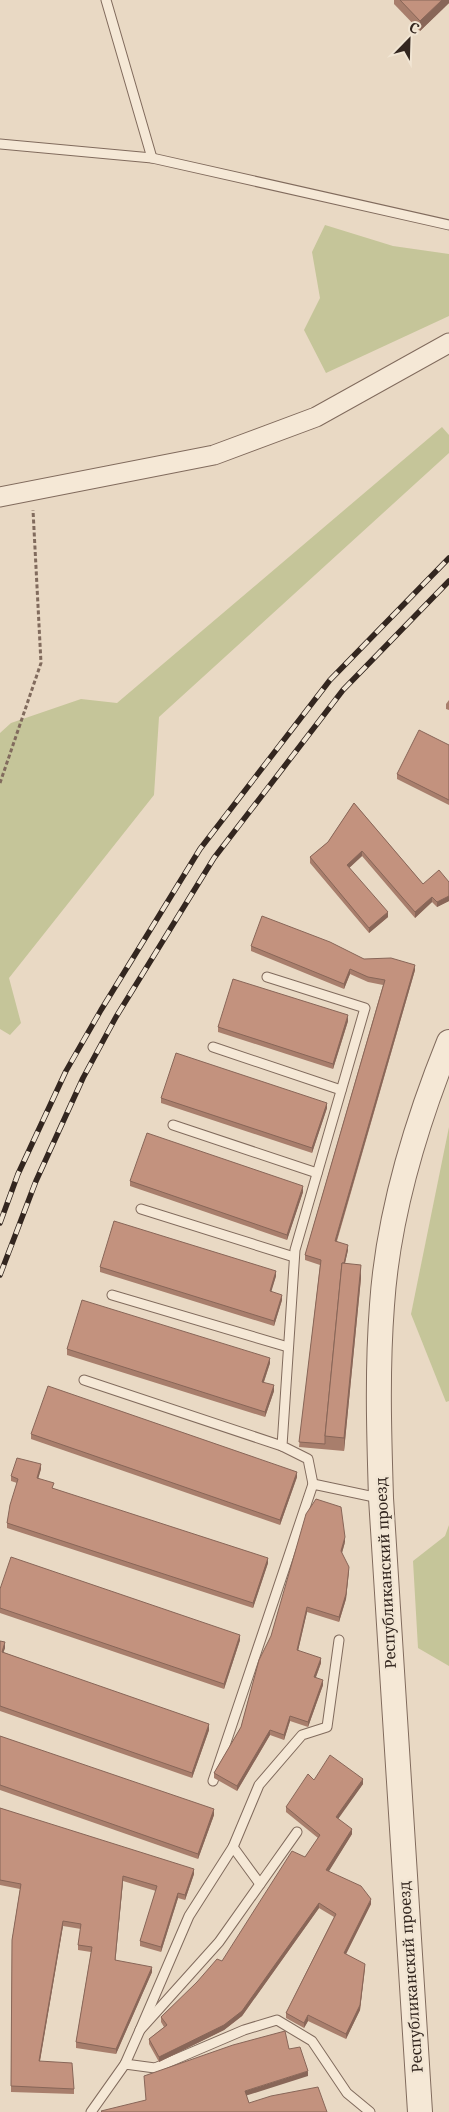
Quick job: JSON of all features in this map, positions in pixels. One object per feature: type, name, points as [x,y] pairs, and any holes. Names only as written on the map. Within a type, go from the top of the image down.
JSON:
[{"type":"street","points":[[0,497],[214,455],[316,417],[449,343]]},
{"type":"street","name":"Республиканский проезд","points":[[420,2112],[381,1498],[378,1405],[382,1304],[392,1225],[411,1147],[449,1042]]},
{"type":"lane","points":[[106,0],[152,158]]},
{"type":"lane","points":[[0,144],[152,158],[449,224]]},
{"type":"lane","points":[[266,977],[365,1008],[294,1257],[282,1446]]},
{"type":"lane","points":[[213,1047],[341,1090]]},
{"type":"lane","points":[[172,1125],[317,1173]]},
{"type":"lane","points":[[141,1209],[294,1257]]},
{"type":"lane","points":[[112,1295],[288,1348]]},
{"type":"lane","points":[[84,1380],[282,1446],[308,1459],[313,1484],[213,1781]]},
{"type":"lane","points":[[313,1484],[381,1498]]},
{"type":"lane","points":[[91,2112],[125,2064],[189,1916],[233,1847],[259,1785],[302,1735],[327,1727],[339,1640]]},
{"type":"lane","points":[[140,2030],[220,1942],[297,1832]]},
{"type":"lane","points":[[233,1847],[260,1884]]},
{"type":"lane","points":[[125,2064],[155,2068],[244,2030],[277,2020],[312,2041],[347,2093],[370,2112]]},
{"type":"path","points":[[0,783],[41,663],[32,492]]},
{"type":"green space","points":[[325,225],[393,246],[449,254],[449,316],[326,373],[304,330],[320,298],[312,252]]},
{"type":"green space","points":[[442,427],[449,435],[449,453],[159,717],[154,795],[9,978],[21,1023],[10,1035],[0,1029],[0,733],[11,723],[81,699],[117,703]]},
{"type":"green space","points":[[449,1127],[449,1401],[446,1402],[411,1314]]},
{"type":"green space","points":[[449,1525],[449,1666],[418,1648],[413,1561],[445,1536]]},
{"type":"building","points":[[400,0],[442,0],[420,21]]},
{"type":"building","points":[[419,730],[449,745],[449,800],[397,774]]},
{"type":"building","points":[[354,803],[423,884],[439,870],[449,882],[449,896],[437,902],[432,897],[415,912],[362,851],[347,865],[388,912],[369,928],[310,857],[328,842]]},
{"type":"building","points":[[262,916],[330,942],[364,959],[391,958],[415,965],[335,1241],[348,1245],[344,1263],[342,1263],[325,1444],[299,1442],[321,1260],[305,1255],[385,980],[368,977],[350,969],[344,984],[251,946]]},
{"type":"building","points":[[233,979],[348,1015],[333,1064],[218,1027]]},
{"type":"building","points":[[176,1053],[327,1103],[312,1148],[161,1098]]},
{"type":"building","points":[[147,1133],[303,1186],[287,1235],[130,1181]]},
{"type":"building","points":[[114,1221],[276,1271],[270,1291],[282,1295],[274,1321],[100,1267]]},
{"type":"building","points":[[342,1263],[361,1265],[344,1438],[325,1436]]},
{"type":"building","points":[[82,1300],[270,1358],[262,1382],[274,1385],[265,1412],[67,1349]]},
{"type":"building","points":[[48,1386],[297,1472],[280,1520],[31,1434]]},
{"type":"building","points":[[17,1458],[41,1464],[37,1478],[54,1483],[52,1488],[268,1558],[253,1603],[7,1523],[18,1479],[11,1476]]},
{"type":"building","points":[[316,1499],[341,1507],[345,1537],[341,1551],[349,1567],[346,1594],[339,1617],[307,1607],[297,1650],[321,1658],[314,1677],[323,1680],[308,1722],[290,1716],[284,1735],[270,1730],[237,1786],[214,1773],[241,1727],[259,1660],[271,1636],[306,1514]]},
{"type":"building","points":[[11,1557],[240,1635],[224,1684],[0,1608],[0,1589]]},
{"type":"building","points":[[0,1641],[5,1642],[2,1652],[209,1724],[192,1773],[0,1706]]},
{"type":"building","points":[[0,1736],[214,1809],[198,1854],[0,1785]]},
{"type":"building","points":[[330,1755],[363,1779],[336,1817],[352,1829],[326,1870],[361,1886],[371,1899],[344,1953],[365,1964],[360,2005],[346,2034],[308,2015],[304,2023],[286,2013],[336,1914],[319,1903],[242,2011],[224,2025],[159,2057],[149,2039],[167,2025],[161,2017],[197,1982],[217,1959],[222,1961],[292,1851],[305,1857],[320,1835],[286,1807],[308,1774],[314,1780]]},
{"type":"building","points":[[0,1808],[194,1869],[185,1895],[178,1893],[161,1947],[140,1941],[157,1886],[123,1876],[115,1960],[152,1967],[116,2049],[76,2042],[92,1947],[78,1945],[81,1924],[63,1921],[39,2061],[72,2063],[74,2089],[11,2086],[12,1940],[21,1884],[0,1880]]},
{"type":"building","points":[[285,2031],[289,2049],[300,2047],[308,2071],[245,2091],[249,2103],[271,2096],[318,2087],[327,2112],[101,2111],[146,2100],[144,2076],[233,2045]]},
{"type":"railway","points":[[0,1223],[18,1174],[66,1071],[101,1010],[200,849],[330,680],[449,558]]},
{"type":"railway","points":[[0,1275],[36,1181],[83,1078],[116,1017],[214,858],[343,690],[449,581]]}]
